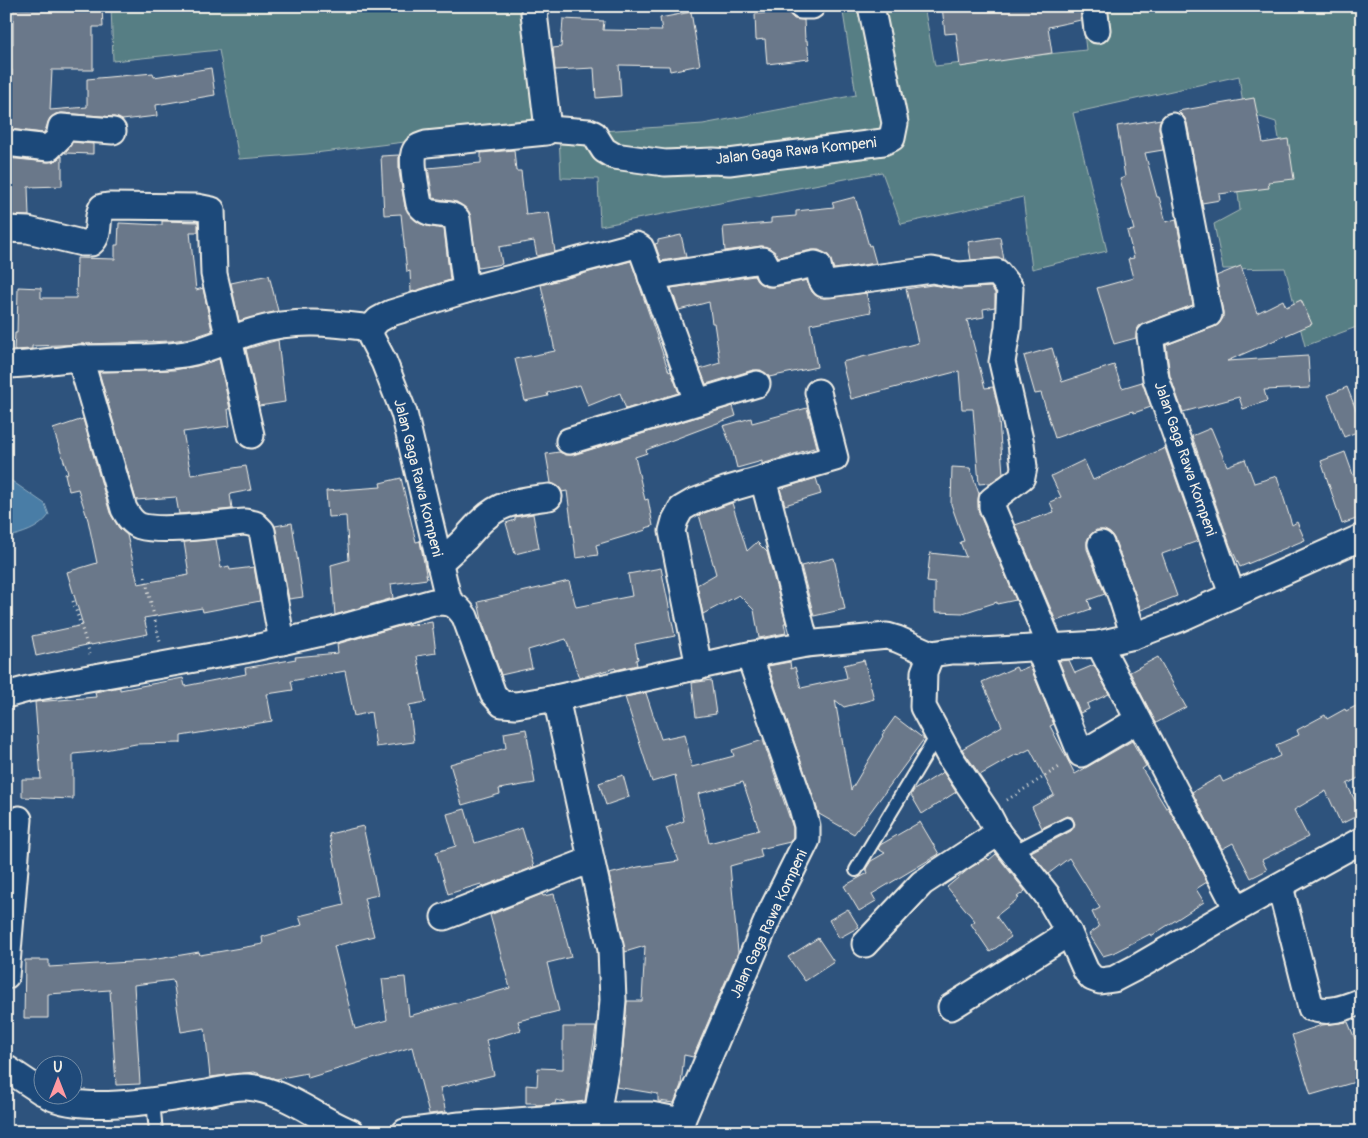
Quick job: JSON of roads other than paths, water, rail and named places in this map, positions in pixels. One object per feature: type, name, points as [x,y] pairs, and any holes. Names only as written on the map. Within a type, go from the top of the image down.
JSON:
[{"type":"street","points":[[538,6],[534,13],[548,130]]},
{"type":"street","points":[[801,6],[812,6]]},
{"type":"street","name":"Jalan Gaga Rawa Kompeni","points":[[466,290],[457,219],[452,215],[429,213],[423,210],[419,204],[413,160],[414,152],[418,147],[426,144],[546,132],[548,130],[589,132],[594,134],[608,154],[664,163],[729,162],[883,142],[892,138],[896,123],[872,6],[862,6]]},
{"type":"street","name":"Jalan Gaga Rawa Kompeni","points":[[1173,126],[1209,314],[1150,336],[1156,379],[1232,594]]},
{"type":"street","points":[[6,143],[49,148],[59,138],[61,127],[113,131]]},
{"type":"street","points":[[6,228],[28,230],[82,243],[91,243],[97,235],[99,211],[102,207],[212,210],[214,274],[251,435]]},
{"type":"street","points":[[6,365],[23,365],[80,358],[158,357],[207,350],[252,332],[274,326],[310,322],[371,328],[378,320],[391,313],[466,290],[636,245],[641,248],[697,401]]},
{"type":"street","points":[[651,277],[762,260],[765,262],[768,272],[771,273],[818,265],[824,284],[932,270],[959,275],[997,272],[1010,288],[1008,327],[1002,362],[1021,444],[1024,468],[1022,478],[992,500],[992,507],[1045,647],[1081,754],[1138,720]]},
{"type":"street","name":"Jalan Gaga Rawa Kompeni","points":[[371,328],[371,337],[384,362],[404,413],[449,602]]},
{"type":"street","points":[[80,358],[124,509],[130,519],[138,526],[158,529],[245,522],[255,524],[262,531],[282,642]]},
{"type":"street","points":[[569,441],[757,384]]},
{"type":"street","points":[[699,667],[672,531],[674,520],[681,509],[693,502],[725,490],[835,458],[818,392]]},
{"type":"street","points":[[763,479],[806,644]]},
{"type":"street","points":[[439,563],[493,511],[504,505],[519,501],[549,497]]},
{"type":"street","points":[[6,694],[28,688],[282,642],[326,632],[433,602],[449,602],[459,607],[465,617],[493,694],[502,704],[516,705],[806,644],[887,636],[931,654],[952,651],[1099,644],[1134,636],[1179,619],[1362,537]]},
{"type":"street","points":[[1101,544],[1134,636]]},
{"type":"street","points":[[1099,644],[1237,909]]},
{"type":"street","points":[[931,654],[924,672],[923,707],[955,764],[993,822],[1013,852],[1047,895],[1069,934],[1086,971],[1092,978],[1100,981],[1114,979],[1362,840]]},
{"type":"street","name":"Jalan Gaga Rawa Kompeni","points":[[680,1126],[770,914],[807,840],[807,826],[801,804],[749,655]]},
{"type":"street","points":[[556,698],[611,950],[612,991],[609,1047],[597,1115]]},
{"type":"street","points":[[6,976],[19,819]]},
{"type":"street","points":[[865,944],[922,883],[993,822]]},
{"type":"street","points":[[444,917],[591,860]]},
{"type":"street","points":[[1280,886],[1311,1008],[1321,1012],[1334,1012],[1362,1001]]},
{"type":"street","points":[[951,1007],[1069,934]]},
{"type":"street","points":[[6,1068],[32,1085]]},
{"type":"street","points":[[82,1104],[153,1101],[244,1086],[265,1089],[351,1132]]},
{"type":"street","points":[[405,1132],[460,1125],[597,1115],[651,1115],[680,1126]]},
{"type":"lane","points":[[856,870],[938,734]]},
{"type":"lane","points":[[1013,852],[1067,824]]},
{"type":"lane","points":[[153,1101],[156,1132]]},
{"type":"water","points":[[6,477],[45,504],[49,515],[35,528],[6,538]]}]
